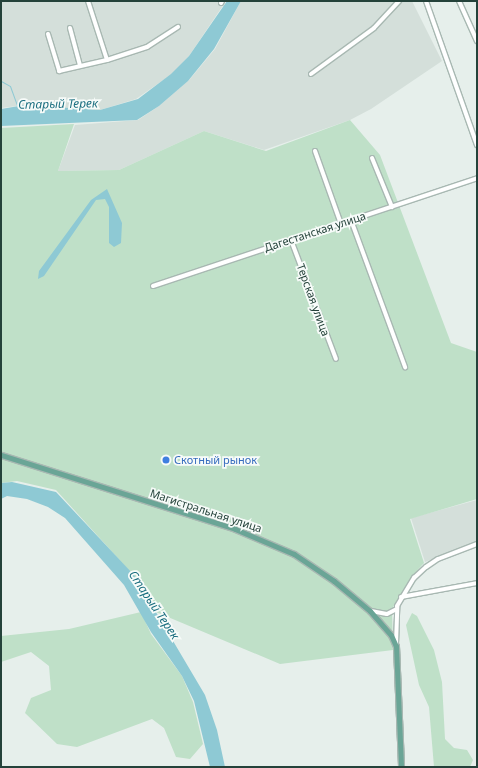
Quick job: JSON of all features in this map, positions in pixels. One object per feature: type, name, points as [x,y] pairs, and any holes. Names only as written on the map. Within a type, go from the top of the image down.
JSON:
[{"type":"main road","name":"Магистральная улица","points":[[1,455],[235,529],[267,542],[315,568],[370,611],[391,635],[396,646],[401,767]]},
{"type":"street","points":[[88,1],[106,60]]},
{"type":"street","points":[[311,74],[374,28],[399,1]]},
{"type":"street","points":[[426,1],[477,146]]},
{"type":"street","points":[[459,1],[477,41]]},
{"type":"street","points":[[70,28],[80,66]]},
{"type":"street","points":[[48,34],[59,71],[106,60],[147,47],[178,28]]},
{"type":"street","points":[[315,151],[341,224]]},
{"type":"street","points":[[372,158],[392,207]]},
{"type":"street","name":"Дагестанская улица","points":[[153,286],[477,178]]},
{"type":"street","points":[[352,220],[405,367]]},
{"type":"street","name":"Терская улица","points":[[291,240],[336,359]]},
{"type":"street","points":[[396,646],[397,609],[402,597],[426,566],[453,552],[477,544]]},
{"type":"street","points":[[402,597],[477,583]]},
{"type":"street","points":[[370,611],[387,614],[397,609]]},
{"type":"shaded area","points":[[1,1],[226,1],[189,56],[172,74],[136,99],[100,110],[25,105],[1,108]]},
{"type":"shaded area","points":[[241,1],[412,1],[442,61],[371,109],[350,120],[264,150],[204,131],[119,170],[58,171],[75,125],[138,120],[159,106],[190,79],[215,49]]},
{"type":"shaded area","points":[[477,500],[477,541],[425,562],[411,518]]},
{"type":"green space","points":[[350,120],[380,155],[451,343],[477,352],[477,499],[410,519],[424,563],[411,577],[392,609],[393,650],[280,664],[156,612],[135,577],[56,490],[17,481],[1,483],[1,128],[74,124],[58,171],[119,170],[204,131],[266,151]]},
{"type":"green space","points":[[141,612],[151,634],[182,676],[193,702],[203,744],[190,759],[176,757],[164,728],[152,719],[77,747],[57,744],[25,713],[31,698],[51,690],[49,666],[31,652],[1,662],[1,636],[69,629]]},
{"type":"green space","points":[[412,613],[417,616],[434,650],[442,682],[445,739],[454,748],[467,750],[473,760],[470,767],[434,767],[429,707],[419,685],[406,625]]},
{"type":"water","points":[[227,1],[241,1],[214,49],[188,81],[159,106],[137,120],[1,126],[1,109],[25,105],[100,110],[138,99],[171,74],[189,56]]},
{"type":"water","points":[[107,189],[122,223],[121,243],[114,247],[109,243],[109,207],[105,199],[96,200],[44,276],[38,279],[39,271],[91,200]]},
{"type":"water","points":[[12,482],[56,492],[134,575],[205,695],[217,730],[225,767],[210,767],[194,701],[182,676],[151,632],[124,585],[65,518],[48,507],[27,499],[7,496],[1,499],[1,483]]},
{"type":"waterway","name":"Старый Терек","points":[[1,81],[10,86],[18,108]]},
{"type":"place","name":"Скотный рынок","points":[[166,460]]}]
